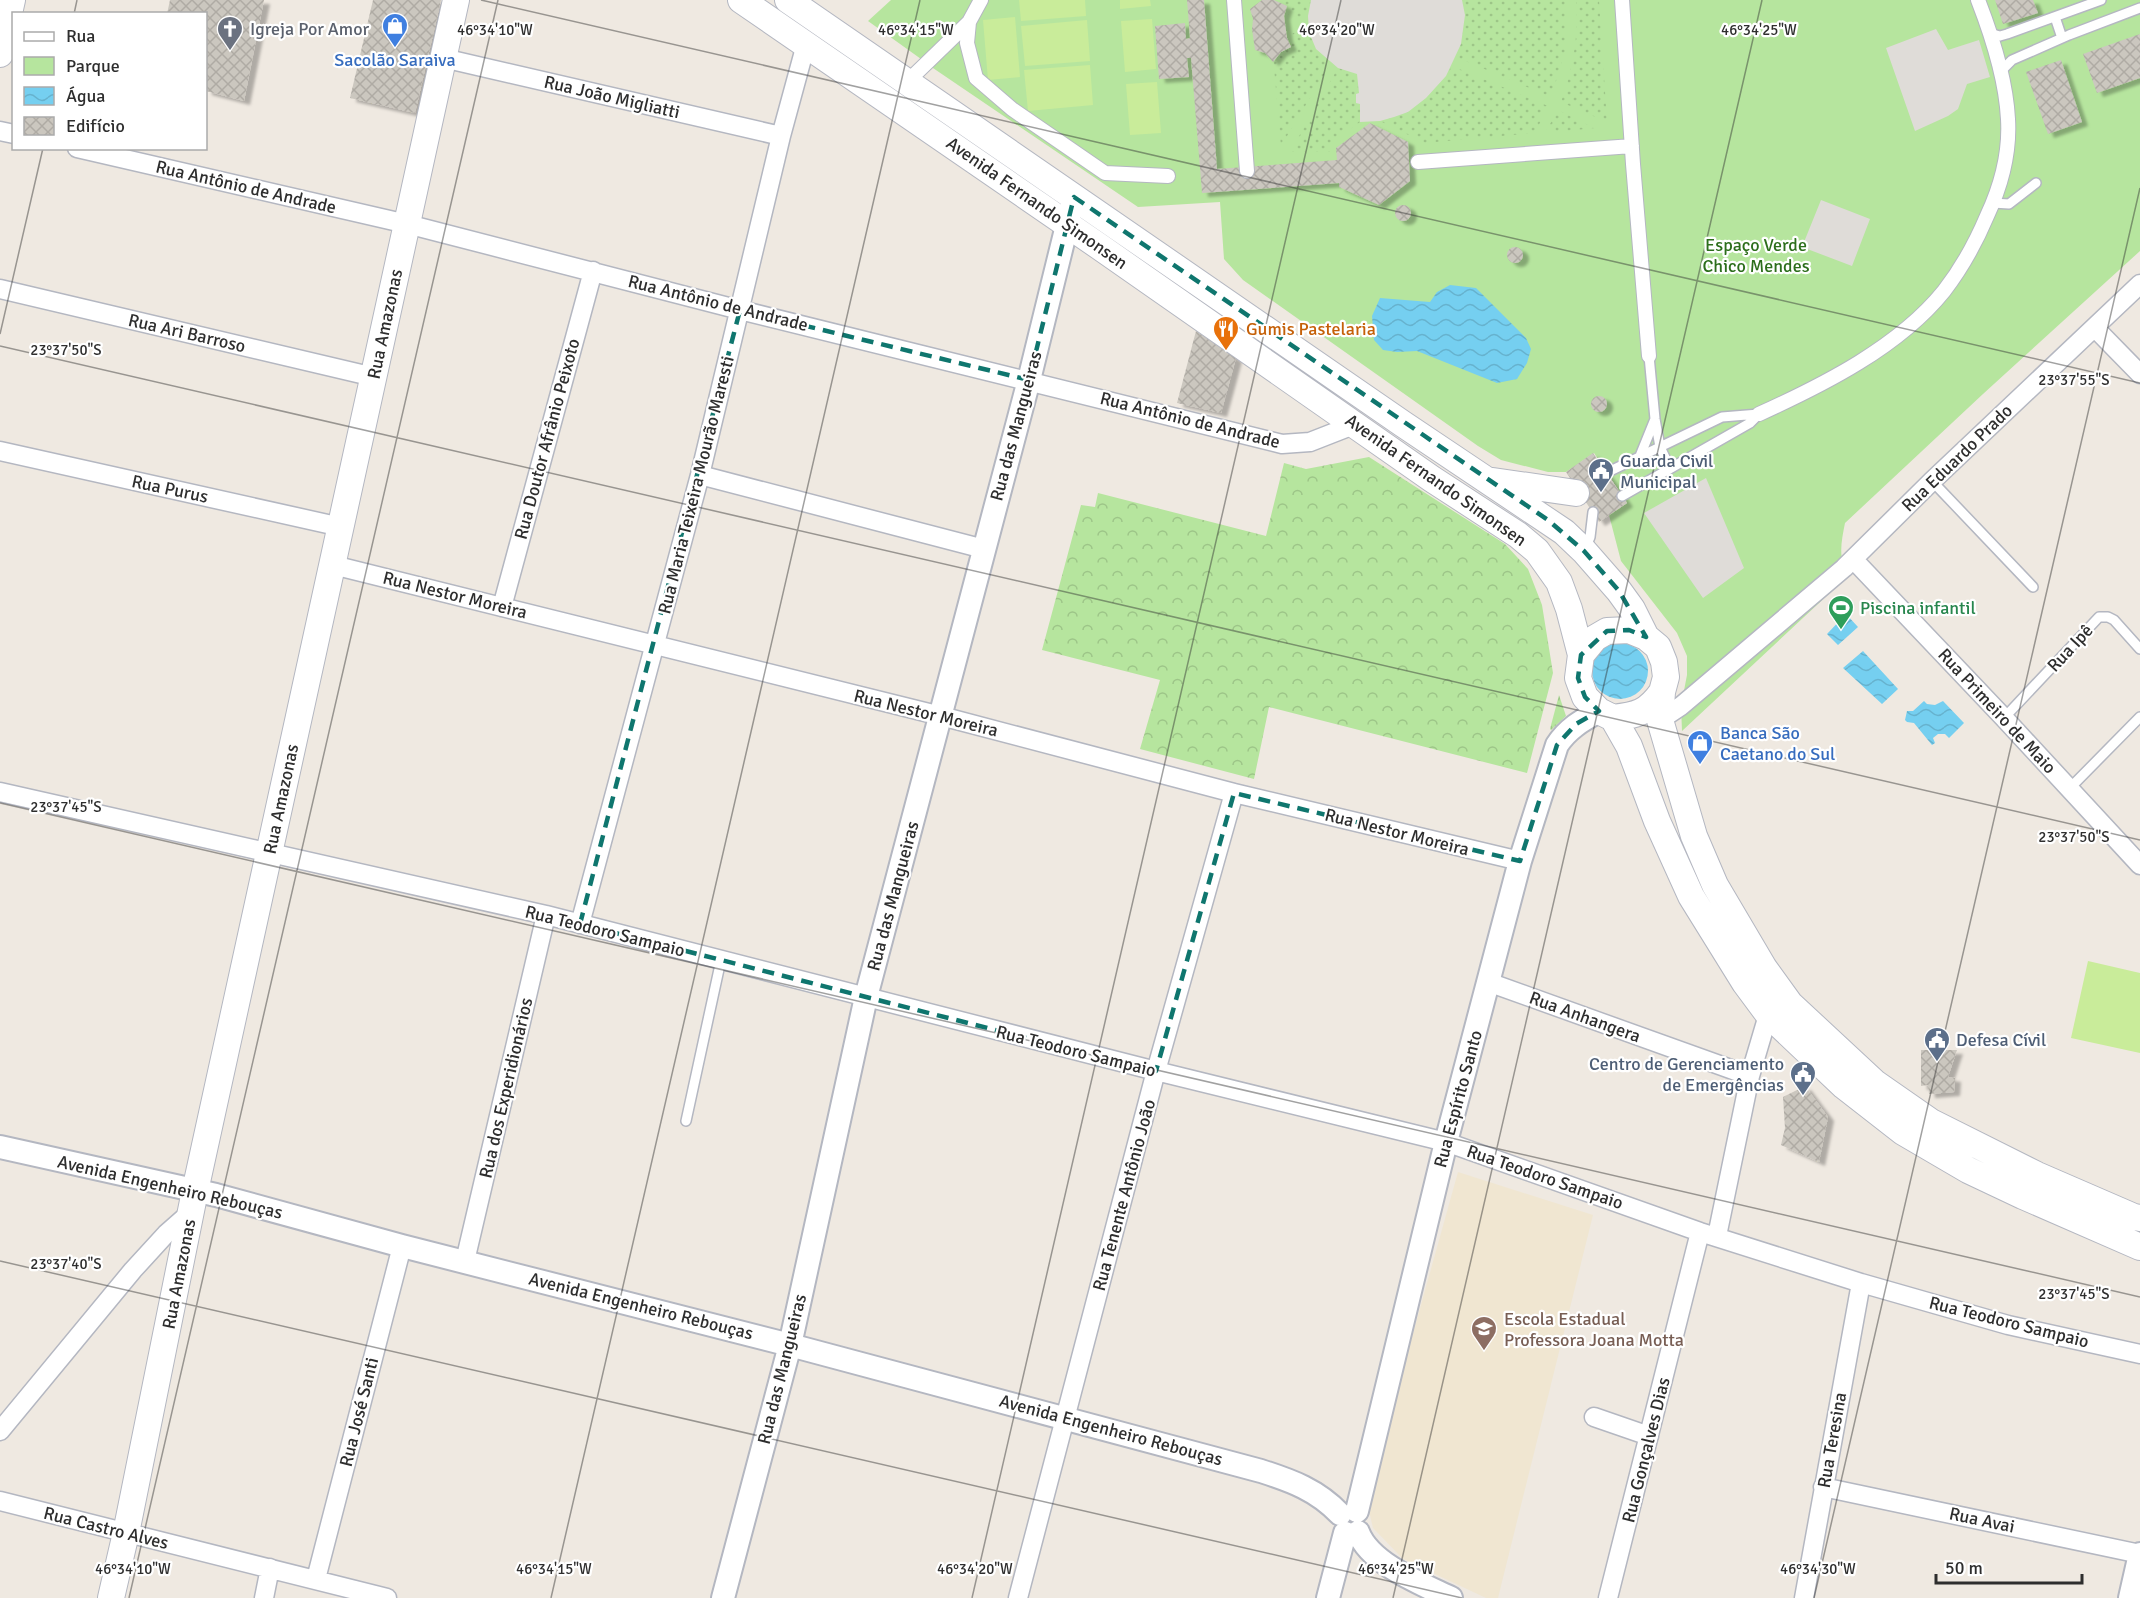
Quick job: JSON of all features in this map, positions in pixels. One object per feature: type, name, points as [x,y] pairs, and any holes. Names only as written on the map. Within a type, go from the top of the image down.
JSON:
[{"type":"main road","points":[[0,54],[12,0]]},
{"type":"main road","name":"Rua Amazonas","points":[[111,1598],[193,1202],[456,0]]},
{"type":"main road","name":"Avenida Fernando Simonsen","points":[[741,0],[1356,424],[1432,479],[1518,535],[1537,551],[1559,582],[1569,609],[1581,655],[1578,678],[1585,697],[1606,714],[1629,746],[1657,821],[1691,896],[1768,1014],[1844,1086],[1903,1132],[1986,1179],[2140,1247]]},
{"type":"main road","name":"Avenida Fernando Simonsen","points":[[788,0],[1403,424],[1548,520],[1584,551],[1614,584],[1632,609],[1646,636],[1658,647],[1664,662],[1666,677],[1662,692],[1660,720],[1694,836],[1715,885],[1764,968],[1790,1004],[1875,1083],[1931,1122],[2037,1175],[2140,1218]]},
{"type":"main road","points":[[1489,481],[1577,492]]},
{"type":"main road","points":[[1581,655],[1590,642],[1607,631],[1629,630],[1646,636]]},
{"type":"main road","points":[[1606,714],[1641,713],[1653,705],[1662,692]]},
{"type":"street","points":[[907,82],[969,22],[981,0]]},
{"type":"street","points":[[1234,0],[1247,171]]},
{"type":"street","points":[[1622,0],[1649,356]]},
{"type":"street","points":[[1760,414],[1836,377],[1885,345],[1943,292],[1980,232],[2001,181],[2006,158],[2008,119],[2000,72],[1978,0]]},
{"type":"street","points":[[969,22],[967,43],[976,78],[1012,110],[1105,173],[1168,176]]},
{"type":"street","name":"Rua Maria Teixeira Mourão Maresti","points":[[580,924],[700,475],[781,136],[806,44]]},
{"type":"street","name":"Rua João Migliatti","points":[[443,58],[781,136]]},
{"type":"street","points":[[1418,162],[1632,146]]},
{"type":"street","name":"Rua Antônio de Andrade","points":[[86,150],[407,224],[1282,444],[1310,442],[1356,424]]},
{"type":"street","name":"Rua das Mangueiras","points":[[723,1598],[790,1345],[866,997],[1029,380],[1074,197]]},
{"type":"street","name":"Rua Doutor Afrânio Peixoto","points":[[502,607],[593,271]]},
{"type":"street","name":"Rua Eduardo Prado","points":[[1660,720],[1681,706],[1853,559],[2140,284]]},
{"type":"street","name":"Rua Ari Barroso","points":[[0,289],[374,377]]},
{"type":"street","points":[[2095,328],[2140,374]]},
{"type":"street","name":"Rua Purus","points":[[0,451],[341,527]]},
{"type":"street","points":[[700,475],[984,549]]},
{"type":"street","name":"Rua Primeiro de Maio","points":[[1853,559],[2140,865]]},
{"type":"street","name":"Rua Nestor Moreira","points":[[333,565],[941,716],[1234,793],[1520,861]]},
{"type":"street","name":"Rua Espírito Santo","points":[[1328,1598],[1350,1522],[1520,861],[1557,745],[1576,724],[1606,714]]},
{"type":"street","name":"Rua Teodoro Sampaio","points":[[0,792],[546,915],[1156,1071],[1446,1142],[1708,1234],[1861,1283],[2008,1325],[2140,1354]]},
{"type":"street","name":"Rua Tenente Antônio João","points":[[1018,1598],[1156,1071],[1234,793]]},
{"type":"street","name":"Rua dos Experidionários","points":[[465,1261],[546,915]]},
{"type":"street","name":"Rua Anhangera","points":[[1488,982],[1750,1076]]},
{"type":"street","name":"Rua Gonçalves Dias","points":[[1608,1598],[1649,1436],[1777,986]]},
{"type":"street","name":"Avenida Engenheiro Rebouças","points":[[0,1147],[193,1202],[465,1261],[1261,1471],[1295,1482],[1328,1501],[1350,1522],[1374,1556],[1451,1598]]},
{"type":"street","points":[[0,1431],[133,1270],[193,1202]]},
{"type":"street","name":"Rua José Santi","points":[[316,1579],[402,1246]]},
{"type":"street","name":"Rua Teresina","points":[[1804,1598],[1861,1283]]},
{"type":"street","points":[[1594,1417],[1649,1436]]},
{"type":"street","name":"Rua Avai","points":[[1823,1486],[2140,1554]]},
{"type":"street","name":"Rua Castro Alves","points":[[0,1502],[387,1598]]},
{"type":"street","points":[[2130,1598],[2140,1554]]},
{"type":"street","points":[[264,1598],[270,1568]]},
{"type":"lane","points":[[1989,33],[2000,36],[2101,0]]},
{"type":"lane","points":[[2000,72],[2012,60],[2140,8]]},
{"type":"lane","points":[[2055,17],[2062,38]]},
{"type":"lane","points":[[1993,203],[2009,204],[2036,183]]},
{"type":"lane","points":[[1649,356],[1660,447],[1670,468]]},
{"type":"lane","points":[[1606,473],[1722,417],[1760,414]]},
{"type":"lane","points":[[1622,496],[1750,423],[1760,414]]},
{"type":"lane","points":[[1640,456],[1655,419]]},
{"type":"lane","points":[[1932,481],[2033,587]]},
{"type":"lane","points":[[1584,551],[1590,537],[1593,512]]},
{"type":"lane","name":"Rua Ipê","points":[[2004,718],[2099,617],[2114,620],[2140,649]]},
{"type":"lane","points":[[2070,788],[2140,717]]},
{"type":"lane","points":[[687,1121],[721,960]]},
{"type":"highlighted area","points":[[1074,197],[1548,520],[1584,551],[1619,591],[1646,637],[1629,630],[1607,631],[1581,655],[1578,678],[1585,697],[1599,711],[1576,724],[1557,745],[1520,861],[1234,793],[1156,1071],[580,924],[740,310],[1029,380]]},
{"type":"shaded area","points":[[1311,0],[1462,0],[1465,15],[1461,44],[1446,76],[1426,98],[1408,112],[1380,121],[1360,122],[1360,104],[1356,103],[1356,94],[1359,93],[1357,74],[1338,68],[1316,49],[1309,32],[1308,16]]},
{"type":"shaded area","points":[[1936,29],[1948,50],[1979,40],[1990,77],[1967,84],[1958,109],[1915,131],[1886,48]]},
{"type":"shaded area","points":[[1821,200],[1870,219],[1852,266],[1802,247]]},
{"type":"shaded area","points":[[1706,478],[1744,568],[1703,598],[1644,513]]},
{"type":"shaded area","name":"Escola Estadual Professora Joana Motta","points":[[1458,1172],[1593,1215],[1498,1598],[1486,1598],[1403,1559],[1373,1528],[1369,1511],[1370,1488]]},
{"type":"green space","name":"Espaço Verde Chico Mendes","points":[[891,0],[2140,0],[2140,251],[1845,523],[1842,557],[1848,576],[1682,731],[1681,706],[1687,675],[1687,656],[1677,633],[1621,561],[1609,515],[1627,503],[1594,453],[1566,472],[1548,472],[1501,460],[1478,446],[1243,280],[1224,259],[1220,202],[1138,207],[930,66],[932,49],[921,59],[868,21]]},
{"type":"green space","points":[[1019,0],[1085,0],[1086,16],[1021,21]]},
{"type":"green space","points":[[1120,0],[1150,0],[1151,6],[1120,9]]},
{"type":"green space","points":[[1268,0],[1311,0],[1308,16],[1291,18],[1283,6]]},
{"type":"green space","points":[[1462,0],[1567,0],[1566,49],[1551,97],[1456,57],[1463,29]]},
{"type":"green space","points":[[1576,0],[1599,0],[1607,122],[1561,102],[1574,52],[1577,26]]},
{"type":"green space","points":[[1015,17],[1020,77],[988,80],[983,20]]},
{"type":"green space","points":[[1152,19],[1156,69],[1125,72],[1121,21]]},
{"type":"green space","points":[[1087,20],[1090,61],[1025,66],[1021,26]]},
{"type":"green space","points":[[1309,32],[1317,49],[1331,63],[1281,146],[1273,56],[1287,46],[1293,33]]},
{"type":"green space","points":[[1090,65],[1093,105],[1028,111],[1024,70]]},
{"type":"green space","points":[[1452,66],[1548,106],[1535,133],[1425,143],[1380,121],[1401,113],[1421,100]]},
{"type":"green space","points":[[1338,68],[1357,74],[1359,94],[1356,103],[1360,103],[1360,122],[1335,140],[1330,152],[1290,152]]},
{"type":"green space","points":[[1157,82],[1161,133],[1130,135],[1126,84]]},
{"type":"green space","points":[[1558,110],[1594,128],[1595,128],[1545,133]]},
{"type":"green space","points":[[1369,457],[1505,544],[1528,569],[1542,605],[1553,673],[1527,773],[1269,707],[1254,779],[1140,749],[1160,680],[1042,650],[1081,505],[1095,507],[1098,493],[1266,536],[1284,463],[1306,469]]},
{"type":"green space","points":[[1559,695],[1566,716],[1551,730],[1550,729]]},
{"type":"green space","points":[[2088,961],[2140,973],[2140,1053],[2071,1038]]},
{"type":"water","points":[[1450,285],[1476,288],[1526,338],[1531,349],[1527,363],[1517,379],[1497,383],[1417,351],[1383,350],[1374,340],[1372,316],[1380,298],[1430,302],[1437,292]]},
{"type":"water","name":"Piscina infantil","points":[[1846,614],[1858,627],[1838,645],[1827,634]]},
{"type":"water","points":[[1620,643],[1631,645],[1640,651],[1646,660],[1648,671],[1646,682],[1640,691],[1631,697],[1620,699],[1609,697],[1600,691],[1594,682],[1592,671],[1594,660],[1600,651],[1609,645]]},
{"type":"water","points":[[1863,651],[1898,689],[1882,704],[1843,668]]},
{"type":"water","points":[[1924,701],[1935,705],[1943,701],[1964,723],[1949,738],[1945,734],[1938,734],[1933,738],[1935,743],[1932,745],[1914,723],[1905,720],[1907,711],[1913,711]]},
{"type":"building","name":"Igreja Por Amor","points":[[170,0],[264,0],[244,101],[207,91],[207,12],[167,12]]},
{"type":"building","name":"Sacolão Saraiva","points":[[373,0],[441,0],[415,113],[350,98]]},
{"type":"building","points":[[1187,0],[1204,0],[1217,169],[1337,160],[1336,148],[1370,123],[1408,142],[1410,181],[1379,205],[1339,187],[1339,183],[1202,193],[1191,58],[1187,58],[1189,77],[1159,79],[1155,26],[1185,23],[1186,39],[1190,38]]},
{"type":"building","points":[[1262,0],[1274,0],[1287,6],[1284,16],[1287,38],[1291,47],[1281,52],[1273,62],[1265,53],[1255,50],[1250,9]]},
{"type":"building","points":[[1995,0],[2033,0],[2038,13],[2003,24]]},
{"type":"building","points":[[2140,34],[2140,78],[2097,93],[2083,54]]},
{"type":"building","points":[[2061,60],[2082,122],[2048,134],[2026,72]]},
{"type":"building","points":[[1400,205],[1406,205],[1411,213],[1409,219],[1400,221],[1395,216],[1395,210]]},
{"type":"building","points":[[1512,247],[1518,247],[1523,255],[1521,261],[1512,263],[1507,258],[1507,252]]},
{"type":"building","points":[[1196,331],[1236,358],[1221,413],[1177,403]]},
{"type":"building","points":[[1596,396],[1602,396],[1607,404],[1605,410],[1596,412],[1591,407],[1591,401]]},
{"type":"building","points":[[1593,453],[1627,503],[1599,522],[1566,472]]},
{"type":"building","name":"Defesa Cívil","points":[[1921,1050],[1957,1050],[1948,1077],[1955,1078],[1954,1092],[1929,1094],[1928,1085],[1921,1086]]},
{"type":"building","points":[[1805,1086],[1828,1117],[1819,1162],[1781,1145],[1785,1128],[1783,1097]]},
{"type":"place","name":"Sacolão Saraiva","points":[[395,49]]},
{"type":"place","name":"Igreja Por Amor","points":[[230,52]]},
{"type":"place","name":"Gumis Pastelaria","points":[[1226,352]]},
{"type":"place","name":"Guarda Civil Municipal","points":[[1601,494]]},
{"type":"place","name":"Piscina infantil","points":[[1841,631]]},
{"type":"place","name":"Banca São Caetano do Sul","points":[[1700,766]]},
{"type":"place","name":"Defesa Cívil","points":[[1937,1063]]},
{"type":"place","name":"Centro de Gerenciamento de Emergências","points":[[1803,1097]]},
{"type":"place","name":"Escola Estadual Professora Joana Motta","points":[[1484,1352]]}]
